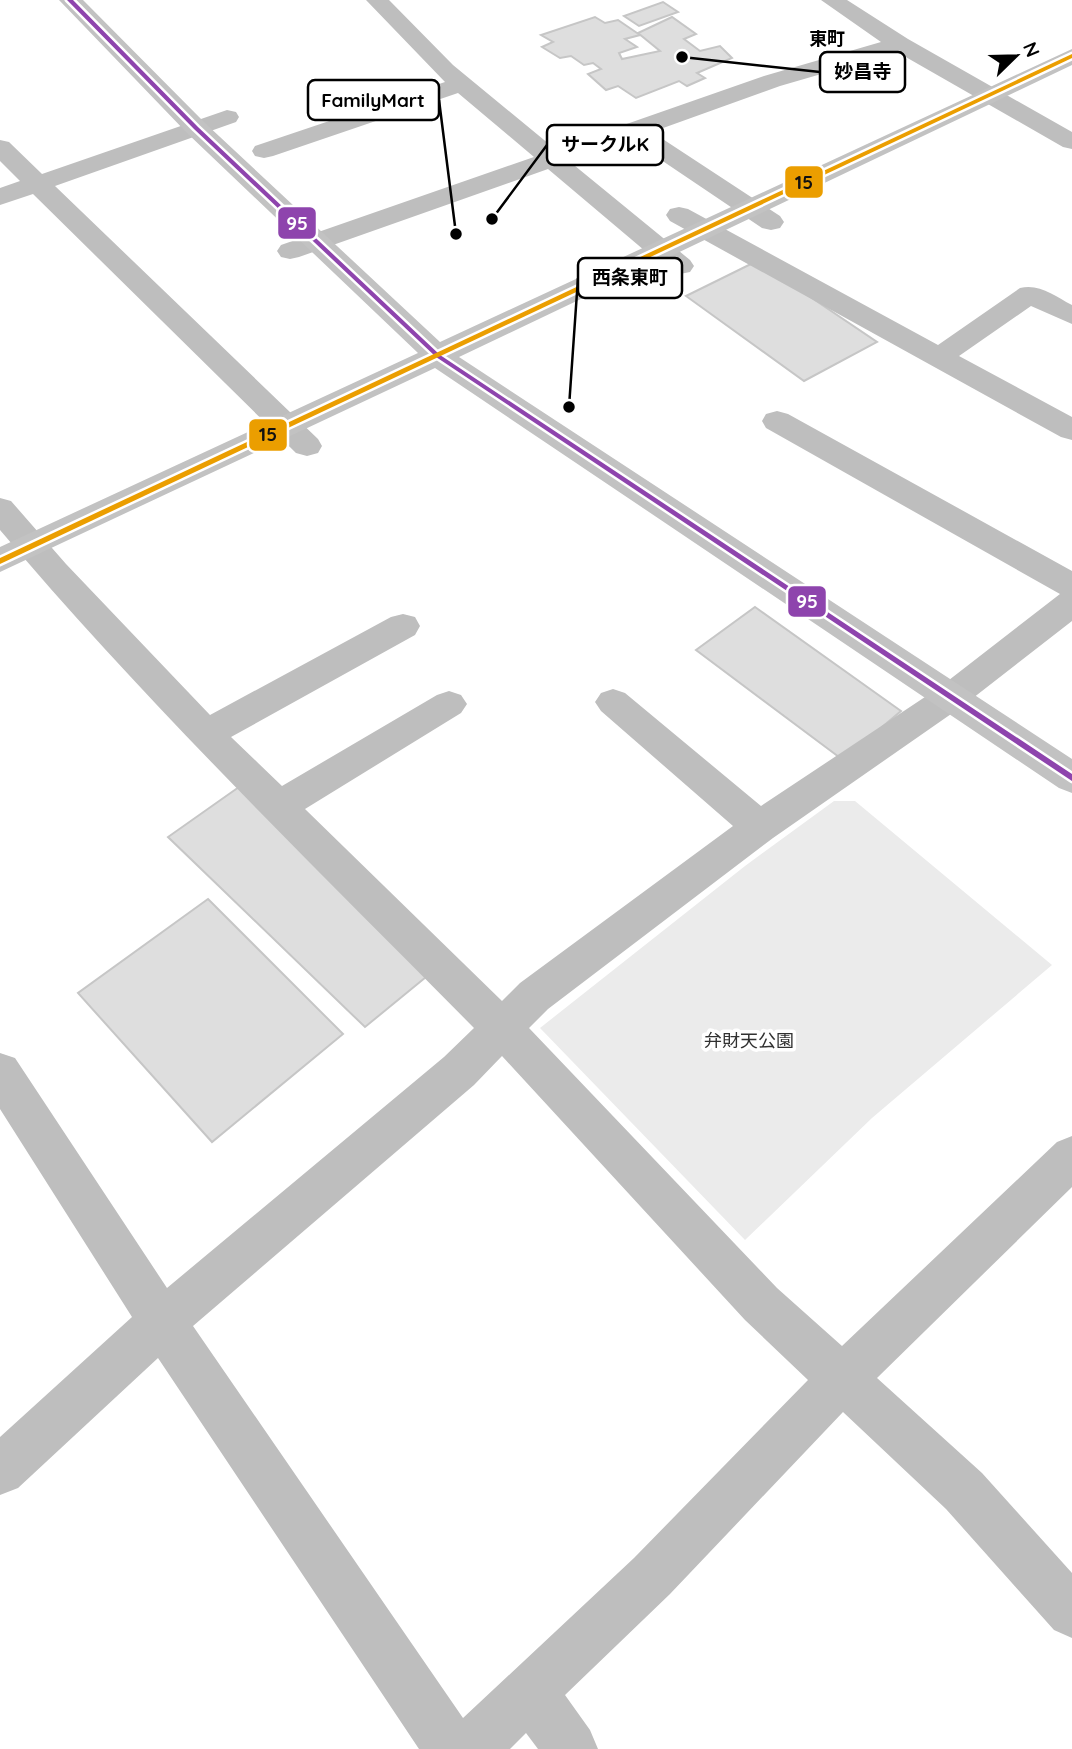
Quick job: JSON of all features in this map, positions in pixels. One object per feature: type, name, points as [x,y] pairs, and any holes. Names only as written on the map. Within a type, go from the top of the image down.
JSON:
[{"type":"street","points":[[70,0],[196,128],[438,356],[1072,778]]},
{"type":"street","points":[[377,0],[461,84],[670,258]]},
{"type":"street","points":[[832,0],[900,44],[1072,142]]},
{"type":"street","points":[[290,251],[772,81],[900,44]]},
{"type":"street","points":[[16,554],[438,356],[670,258],[704,228],[760,215],[988,95],[1072,56]]},
{"type":"street","points":[[264,151],[461,84]]},
{"type":"street","points":[[0,197],[227,117]]},
{"type":"street","points":[[633,130],[760,215]]},
{"type":"street","points":[[0,147],[307,446]]},
{"type":"street","points":[[679,215],[1072,430]]},
{"type":"street","points":[[939,357],[1030,294],[1072,316]]},
{"type":"street","points":[[777,421],[1072,586]]},
{"type":"street","points":[[0,509],[16,554],[206,734],[502,1028],[761,1304],[964,1491],[1072,1612]]},
{"type":"street","points":[[0,1470],[162,1322],[459,1072],[534,996],[760,827],[952,696],[1072,603]]},
{"type":"street","points":[[206,734],[403,626]]},
{"type":"street","points":[[613,702],[760,827]]},
{"type":"street","points":[[279,806],[449,704]]},
{"type":"street","points":[[0,1072],[162,1322],[451,1749]]},
{"type":"street","points":[[470,1749],[652,1576],[842,1379],[1072,1157]]},
{"type":"street","points":[[530,1692],[571,1749]]},
{"type":"green space","name":"弁財天公園","points":[[834,801],[855,801],[1052,965],[872,1118],[745,1240],[540,1028],[745,866]]},
{"type":"building","points":[[663,2],[678,12],[639,26],[624,16]]},
{"type":"building","points":[[595,17],[605,23],[618,20],[640,35],[625,39],[637,47],[619,53],[622,59],[660,51],[638,33],[672,17],[696,34],[684,39],[700,51],[720,46],[732,58],[697,73],[705,78],[687,86],[679,81],[636,98],[618,86],[606,90],[588,74],[601,69],[593,63],[584,65],[571,56],[560,58],[542,47],[553,42],[541,35]]},
{"type":"building","points":[[757,261],[877,342],[804,381],[686,296]]},
{"type":"building","points":[[755,607],[901,711],[843,760],[696,650]]},
{"type":"building","points":[[239,787],[437,968],[365,1027],[168,837]]},
{"type":"building","points":[[208,899],[343,1034],[212,1142],[78,993]]},
{"type":"transit line","name":"95","points":[[70,0],[196,128],[438,356],[1072,778]]},
{"type":"transit line","name":"15","points":[[0,561],[1072,56]]},
{"type":"place","name":"妙昌寺","points":[[682,57]]},
{"type":"place","name":"サークルK","points":[[492,219]]},
{"type":"place","name":"FamilyMart","points":[[456,234]]},
{"type":"place","name":"西条東町","points":[[569,407]]},
{"type":"district","name":"東町","points":[[827,39]]}]
